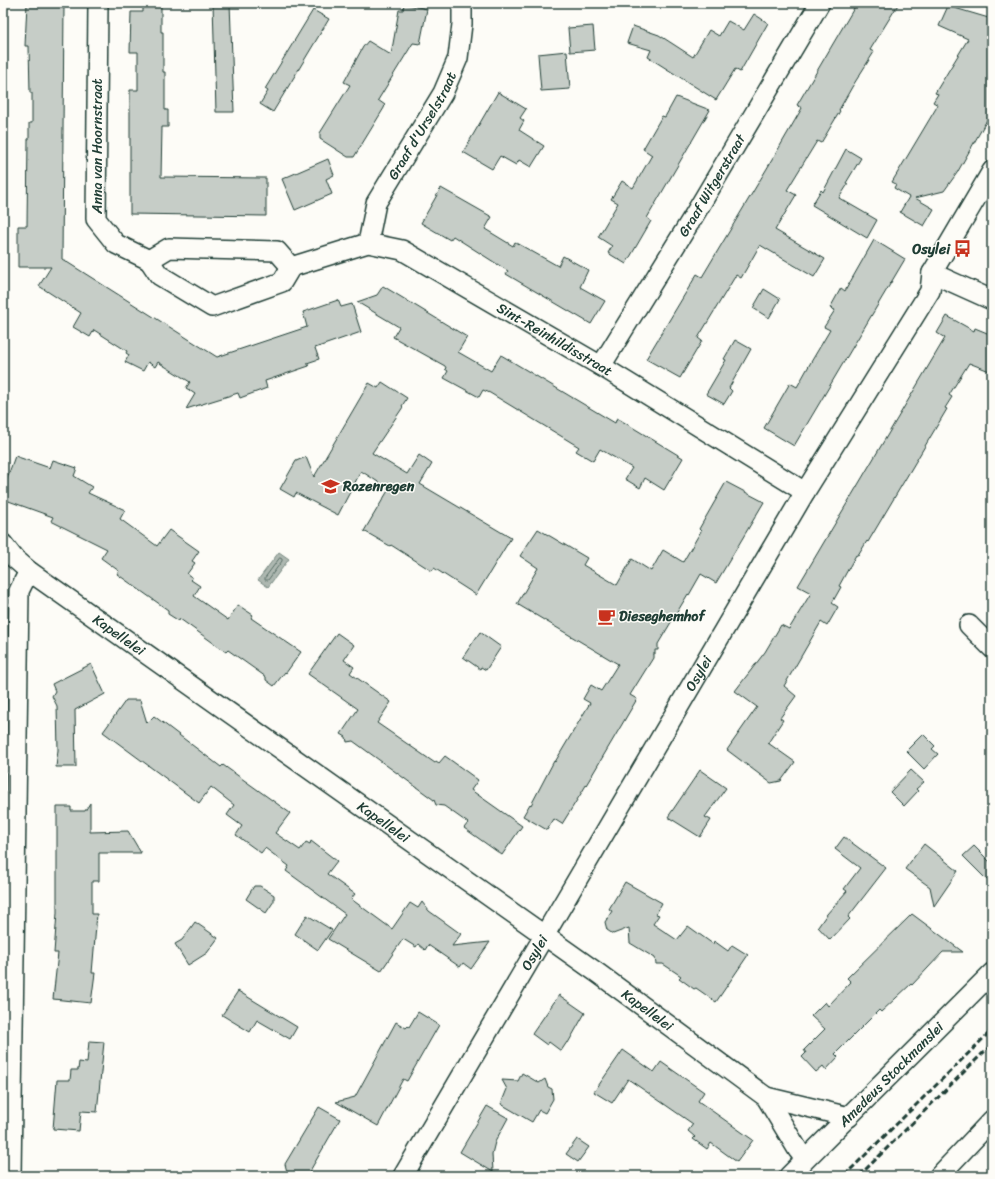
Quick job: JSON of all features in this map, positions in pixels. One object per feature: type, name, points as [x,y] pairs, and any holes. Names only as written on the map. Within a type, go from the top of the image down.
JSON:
[{"type":"street","name":"Anna van Hoornstraat","points":[[98,3],[96,219],[116,244],[149,260]]},
{"type":"street","name":"Graaf d'Urselstraat","points":[[368,243],[376,203],[443,93],[458,58],[462,24],[462,3]]},
{"type":"street","name":"Graaf Witgerstraat","points":[[601,366],[681,236],[820,3]]},
{"type":"street","name":"Osylei","points":[[403,1176],[805,492],[930,291],[932,273],[992,171]]},
{"type":"street","name":"Sint-Reinhildisstraat","points":[[291,267],[368,243],[402,250],[601,366],[805,492]]},
{"type":"street","points":[[169,248],[277,251],[291,267],[282,282],[212,307],[159,275],[149,260],[169,248]]},
{"type":"street","points":[[932,273],[992,300]]},
{"type":"street","name":"Kapellelei","points":[[3,544],[14,558],[29,571],[544,936],[766,1097],[805,1159]]},
{"type":"street","points":[[11,1176],[19,591],[29,571]]},
{"type":"street","points":[[969,625],[992,648]]},
{"type":"street","name":"Amedeus Stockmanslei","points":[[789,1176],[992,973]]},
{"type":"street","name":"Kapellelei","points":[[766,1097],[849,1117]]},
{"type":"street","points":[[939,1176],[992,1120]]},
{"type":"water","points":[[279,552],[289,559],[268,587],[258,580]]},
{"type":"building","points":[[27,3],[64,3],[62,259],[217,357],[307,327],[303,312],[338,300],[341,307],[352,304],[361,332],[315,348],[319,359],[307,363],[309,366],[265,381],[267,388],[240,398],[238,393],[186,409],[195,394],[186,388],[190,382],[158,362],[155,367],[148,362],[143,371],[125,362],[129,355],[126,353],[127,351],[94,330],[90,337],[73,327],[81,313],[39,286],[51,267],[18,267],[18,226],[27,226],[28,139],[29,123],[32,123],[29,46],[25,46]]},
{"type":"building","points":[[143,3],[161,3],[163,72],[165,72],[165,110],[168,110],[168,127],[162,127],[161,177],[266,178],[266,216],[130,214],[130,90],[138,90],[138,52],[130,52],[131,12],[143,12]]},
{"type":"building","points":[[213,3],[230,3],[234,112],[216,112]]},
{"type":"building","points":[[857,3],[899,3],[870,50],[874,52],[852,87],[821,143],[817,141],[787,190],[796,195],[775,230],[825,259],[814,277],[760,245],[741,278],[736,275],[698,338],[702,341],[680,378],[646,359],[697,274],[702,277],[772,160],[802,108],[797,105]]},
{"type":"building","points":[[404,4],[427,9],[420,44],[413,43],[378,100],[385,105],[384,108],[354,157],[348,157],[320,139],[320,133],[350,85],[344,82],[363,47],[368,41],[391,55],[399,10],[403,10]]},
{"type":"building","points":[[948,6],[992,19],[992,111],[957,173],[944,191],[915,198],[934,209],[924,226],[900,212],[909,197],[894,188],[896,184],[892,182],[938,105],[933,102],[938,94],[935,93],[968,39],[939,26]]},
{"type":"building","points":[[313,10],[329,19],[273,112],[260,104],[268,91],[265,89]]},
{"type":"building","points":[[754,14],[768,23],[740,72],[735,69],[716,100],[648,57],[651,50],[627,43],[633,26],[659,35],[693,57],[709,30],[719,36],[728,21],[744,30]]},
{"type":"building","points":[[593,26],[595,50],[570,52],[568,28]]},
{"type":"building","points":[[567,51],[570,89],[541,91],[538,54]]},
{"type":"building","points":[[498,92],[526,109],[520,118],[524,121],[519,130],[544,146],[531,167],[519,160],[516,165],[500,156],[492,169],[463,152]]},
{"type":"building","points":[[676,97],[710,110],[647,218],[651,221],[626,264],[608,253],[612,246],[598,237],[618,203],[611,199],[622,181],[633,188],[652,155],[643,149],[662,116],[665,117]]},
{"type":"building","points":[[846,149],[861,158],[839,198],[877,220],[867,238],[812,205],[821,190],[823,192]]},
{"type":"building","points":[[328,159],[334,175],[326,179],[332,194],[295,210],[282,179]]},
{"type":"building","points":[[441,188],[492,217],[485,229],[513,246],[515,242],[558,266],[563,256],[588,270],[580,287],[605,301],[591,324],[506,274],[508,271],[453,236],[450,240],[421,223]]},
{"type":"building","points":[[874,240],[905,259],[794,446],[764,428],[790,383],[797,387],[830,330],[824,327],[835,310],[830,308],[841,288],[845,291]]},
{"type":"building","points":[[383,286],[467,337],[458,352],[491,371],[501,355],[615,423],[617,418],[683,458],[664,490],[645,478],[640,488],[625,479],[632,468],[600,449],[593,461],[576,451],[579,447],[490,393],[483,390],[479,397],[444,378],[448,371],[445,369],[445,366],[393,337],[399,327],[357,302],[377,295]]},
{"type":"building","points":[[764,289],[780,299],[769,318],[753,308]]},
{"type":"building","points":[[947,316],[974,331],[975,328],[992,335],[992,372],[969,363],[949,395],[952,397],[945,408],[947,409],[868,542],[867,541],[858,556],[856,555],[839,586],[841,587],[832,603],[838,607],[827,626],[821,622],[784,686],[796,696],[780,718],[783,720],[768,743],[795,762],[781,781],[771,783],[727,750],[757,707],[735,691],[765,652],[781,625],[789,629],[811,593],[798,586],[945,338],[937,333]]},
{"type":"building","points":[[735,340],[751,349],[729,388],[732,391],[724,404],[706,394],[726,360],[724,359]]},
{"type":"building","name":"Rozenregen","points":[[382,382],[407,398],[402,406],[403,407],[372,453],[407,474],[419,455],[432,464],[420,484],[511,538],[476,595],[434,568],[432,571],[391,545],[390,546],[364,531],[389,489],[361,471],[338,515],[296,493],[294,497],[280,489],[296,461],[306,457],[314,477],[369,383],[378,388]]},
{"type":"building","points":[[15,456],[50,468],[53,460],[77,468],[74,476],[92,487],[88,493],[125,510],[120,519],[157,546],[169,530],[199,551],[192,561],[195,563],[187,574],[193,578],[191,580],[200,586],[194,596],[228,620],[238,605],[253,615],[251,618],[301,652],[286,673],[285,672],[274,686],[266,680],[266,677],[228,650],[226,652],[180,619],[179,621],[168,614],[168,610],[117,574],[119,571],[101,558],[107,549],[51,521],[53,517],[3,499],[3,490]]},
{"type":"building","points":[[726,482],[764,502],[716,583],[701,574],[658,644],[658,650],[655,650],[653,658],[630,695],[637,699],[582,792],[562,824],[554,819],[547,830],[523,816],[530,804],[531,805],[554,761],[555,762],[590,703],[583,699],[591,685],[601,691],[618,664],[517,604],[538,568],[520,556],[538,529],[587,558],[583,565],[617,585],[632,559],[651,571],[663,550],[683,562],[701,531],[699,529]]},
{"type":"building","points":[[480,632],[501,647],[486,670],[481,667],[480,669],[463,657]]},
{"type":"building","points":[[337,633],[354,645],[344,660],[354,667],[350,673],[391,702],[377,723],[435,763],[436,761],[439,763],[445,756],[478,780],[471,790],[522,826],[502,855],[464,828],[468,823],[444,806],[436,805],[434,800],[353,741],[347,742],[346,737],[341,734],[358,709],[308,674]]},
{"type":"building","points":[[91,664],[105,694],[75,710],[76,767],[56,767],[58,750],[57,706],[52,696],[55,691],[52,684]]},
{"type":"building","points":[[126,700],[140,700],[147,723],[154,716],[221,767],[223,765],[290,813],[275,833],[300,850],[306,842],[310,844],[311,841],[337,861],[327,874],[355,894],[351,899],[392,929],[410,903],[418,908],[422,902],[429,911],[461,934],[452,946],[490,942],[471,969],[463,963],[460,967],[428,945],[425,950],[418,944],[416,947],[403,939],[381,971],[328,939],[345,914],[286,871],[289,866],[265,848],[261,853],[236,835],[242,826],[227,815],[234,805],[211,787],[199,803],[103,732]]},
{"type":"building","points":[[923,734],[935,746],[932,749],[938,754],[924,769],[906,751]]},
{"type":"building","points":[[700,770],[726,788],[705,817],[711,820],[700,837],[668,817]]},
{"type":"building","points":[[911,770],[924,782],[916,789],[918,791],[904,806],[890,792]]},
{"type":"building","points":[[90,803],[90,832],[128,831],[141,853],[99,853],[99,881],[92,881],[92,914],[97,914],[92,973],[95,973],[91,1003],[53,999],[58,953],[54,953],[57,913],[57,807],[71,807],[71,811],[85,811]]},
{"type":"building","points":[[844,837],[886,868],[848,917],[850,919],[830,940],[818,927],[847,891],[844,889],[860,868],[835,849]]},
{"type":"building","points":[[924,844],[958,871],[934,906],[930,887],[905,869]]},
{"type":"building","points":[[974,846],[992,864],[992,885],[963,856]]},
{"type":"building","points":[[625,882],[662,903],[656,914],[659,915],[653,924],[677,940],[688,926],[713,944],[714,941],[728,951],[732,945],[748,955],[716,1002],[696,988],[694,989],[679,978],[681,976],[663,964],[656,964],[655,958],[630,943],[629,928],[613,934],[607,930],[605,922],[612,911],[609,909]]},
{"type":"building","points":[[254,886],[260,886],[274,895],[274,901],[266,913],[246,899]]},
{"type":"building","points":[[912,914],[963,952],[943,952],[912,985],[911,984],[881,1012],[879,1010],[835,1054],[838,1057],[826,1070],[823,1066],[816,1072],[802,1057],[806,1053],[804,1050],[825,1029],[811,1016],[825,1002],[828,1006],[851,982],[847,978]]},
{"type":"building","points":[[307,915],[332,930],[318,950],[295,934]]},
{"type":"building","points":[[195,922],[218,938],[207,953],[188,965],[175,944],[182,940]]},
{"type":"building","points":[[238,991],[297,1027],[290,1039],[257,1020],[250,1032],[222,1015]]},
{"type":"building","points":[[559,995],[585,1013],[568,1043],[567,1042],[561,1051],[549,1042],[547,1045],[532,1034]]},
{"type":"building","points":[[418,1012],[439,1025],[407,1081],[403,1079],[378,1126],[336,1102],[355,1097],[396,1022],[406,1028],[408,1026],[409,1027]]},
{"type":"building","points":[[89,1041],[104,1042],[97,1112],[81,1111],[79,1131],[53,1129],[57,1080],[70,1080],[71,1070],[78,1070],[79,1062],[87,1063]]},
{"type":"building","points":[[623,1050],[654,1072],[661,1062],[704,1092],[698,1101],[753,1140],[737,1162],[711,1143],[707,1149],[693,1139],[695,1137],[688,1131],[693,1124],[628,1079],[612,1103],[594,1092]]},
{"type":"building","points":[[522,1073],[539,1083],[545,1079],[548,1087],[552,1089],[553,1099],[545,1113],[539,1110],[532,1122],[501,1104],[507,1089],[502,1080],[518,1081]]},
{"type":"building","points":[[487,1106],[508,1118],[495,1142],[492,1154],[493,1172],[460,1152]]},
{"type":"building","points":[[319,1107],[340,1119],[307,1176],[288,1176],[285,1164]]},
{"type":"building","points":[[577,1139],[589,1147],[578,1162],[566,1154]]},
{"type":"railway","points":[[844,1176],[992,1030]]},
{"type":"railway","points":[[859,1176],[992,1044]]},
{"type":"place","name":"Osylei","points":[[963,249]]},
{"type":"place","name":"Rozenregen","points":[[330,486]]},
{"type":"place","name":"Dieseghemhof","points":[[606,616]]}]
